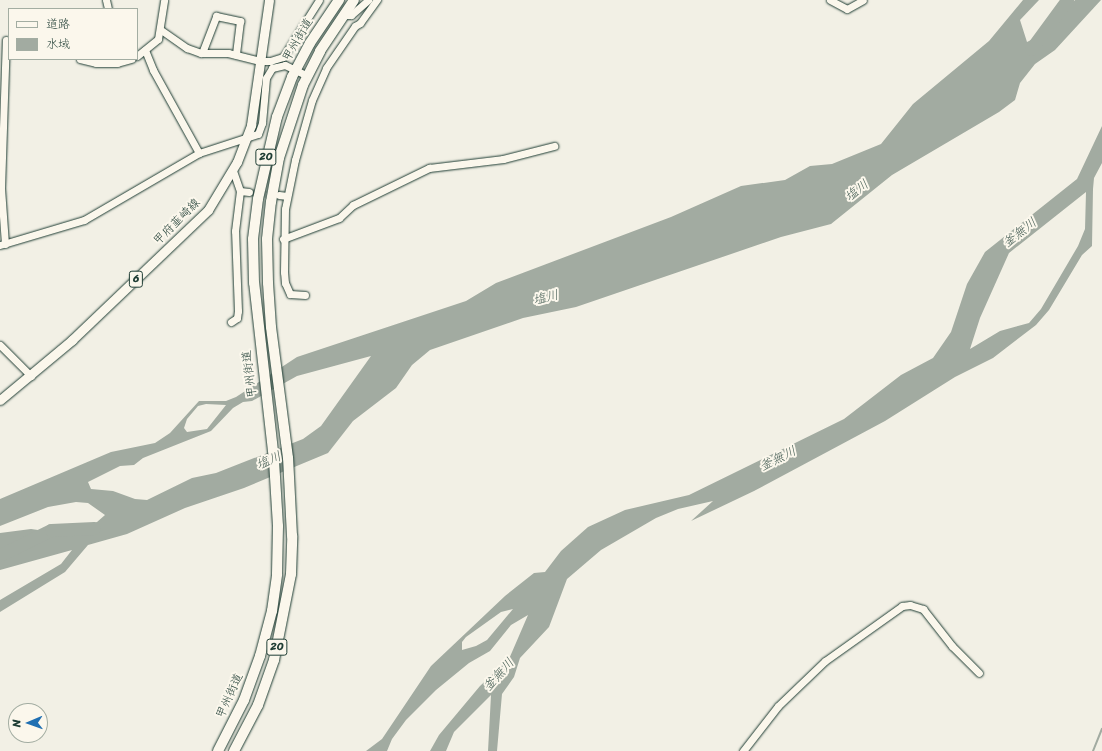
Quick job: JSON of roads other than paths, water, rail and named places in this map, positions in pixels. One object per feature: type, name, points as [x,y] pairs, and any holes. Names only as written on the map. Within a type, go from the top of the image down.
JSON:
[{"type":"highway","name":"甲州街道","points":[[218,751],[244,700],[260,656],[272,611],[277,574],[278,541],[274,460],[258,330],[254,239],[258,199],[277,117],[295,70],[339,0]]},
{"type":"highway","name":"甲州街道","points":[[234,751],[258,705],[274,660],[285,613],[292,536],[288,458],[271,327],[267,239],[271,202],[283,143],[308,76],[343,15],[354,0]]},
{"type":"main road","name":"甲府韮崎線","points":[[0,400],[31,376],[72,340],[208,210],[233,171],[246,138],[254,108],[269,0]]},
{"type":"street","points":[[138,55],[158,39],[161,30],[164,0]]},
{"type":"street","points":[[161,30],[187,48],[202,53],[236,55],[260,61],[283,57],[319,0]]},
{"type":"street","points":[[343,15],[351,15],[368,0]]},
{"type":"street","points":[[305,295],[297,296],[288,290],[283,238],[287,196],[307,118],[326,68],[355,26],[360,22],[377,0]]},
{"type":"street","points":[[830,0],[847,9],[863,0]]},
{"type":"street","points":[[202,53],[216,16],[240,21],[236,55]]},
{"type":"street","points":[[5,39],[1,188],[2,244],[84,220],[199,153],[258,134],[261,128],[268,72],[272,68],[280,65],[308,76]]},
{"type":"street","points":[[145,50],[153,70],[199,153]]},
{"type":"street","points":[[84,60],[96,63],[118,63],[128,60]]},
{"type":"street","points":[[283,238],[339,218],[353,205],[429,168],[503,159],[554,146]]},
{"type":"street","points":[[231,322],[237,318],[238,311],[235,237],[240,191],[233,171]]},
{"type":"street","points":[[240,191],[250,192]]},
{"type":"street","points":[[279,195],[287,196]]},
{"type":"street","points":[[0,345],[31,376]]},
{"type":"street","points":[[743,751],[778,706],[825,661],[902,606],[910,605],[923,609],[952,646],[979,673]]},
{"type":"water","points":[[1023,0],[1039,0],[1020,20],[1027,42],[1045,33],[1075,0],[1101,0],[1055,50],[1035,64],[1020,83],[1015,100],[999,112],[892,175],[831,224],[781,237],[576,307],[523,318],[430,350],[412,365],[396,388],[353,421],[328,453],[244,488],[185,508],[127,534],[88,545],[65,572],[0,612],[0,600],[61,564],[72,550],[0,570],[0,533],[31,529],[66,534],[97,522],[105,515],[88,503],[76,502],[48,507],[0,526],[0,499],[111,452],[155,443],[170,433],[199,401],[226,401],[236,397],[297,357],[466,301],[496,283],[671,217],[741,186],[785,180],[810,166],[832,164],[881,144],[913,104],[989,41]],"holes":[[[371,356],[321,426],[303,439],[216,473],[192,478],[147,500],[135,499],[113,491],[91,489],[88,482],[120,466],[134,465],[143,458],[211,431],[233,408],[243,402],[252,401],[297,376]],[[206,404],[226,405],[207,429],[187,432],[184,428],[187,419],[198,406]]]},
{"type":"water","name":"釜無川","points":[[1102,126],[1102,163],[1094,178],[1093,189],[1092,246],[1082,255],[1049,310],[1036,325],[993,358],[955,377],[885,421],[754,491],[691,521],[713,501],[678,509],[656,518],[601,550],[567,579],[549,627],[520,658],[514,677],[502,694],[497,751],[488,751],[491,695],[454,732],[446,751],[430,751],[439,735],[480,686],[509,659],[528,615],[511,625],[490,651],[469,663],[436,690],[406,720],[392,739],[387,751],[366,751],[382,739],[431,666],[505,596],[534,573],[545,572],[561,551],[588,527],[625,510],[689,495],[844,419],[901,375],[933,358],[951,332],[967,284],[985,252],[1077,179]],"holes":[[[1086,192],[1085,229],[1078,246],[1041,309],[1029,323],[1000,331],[970,349],[980,318],[1009,253]],[[513,609],[487,640],[476,646],[462,650],[462,642],[466,637],[501,612]]]},
{"type":"waterway","name":"塩川","points":[[1031,49],[1067,0]]},
{"type":"waterway","name":"塩川","points":[[0,555],[51,530],[94,528]]},
{"type":"waterway","points":[[1093,751],[1102,729]]},
{"type":"tunnel","points":[[249,192],[277,195]]}]
